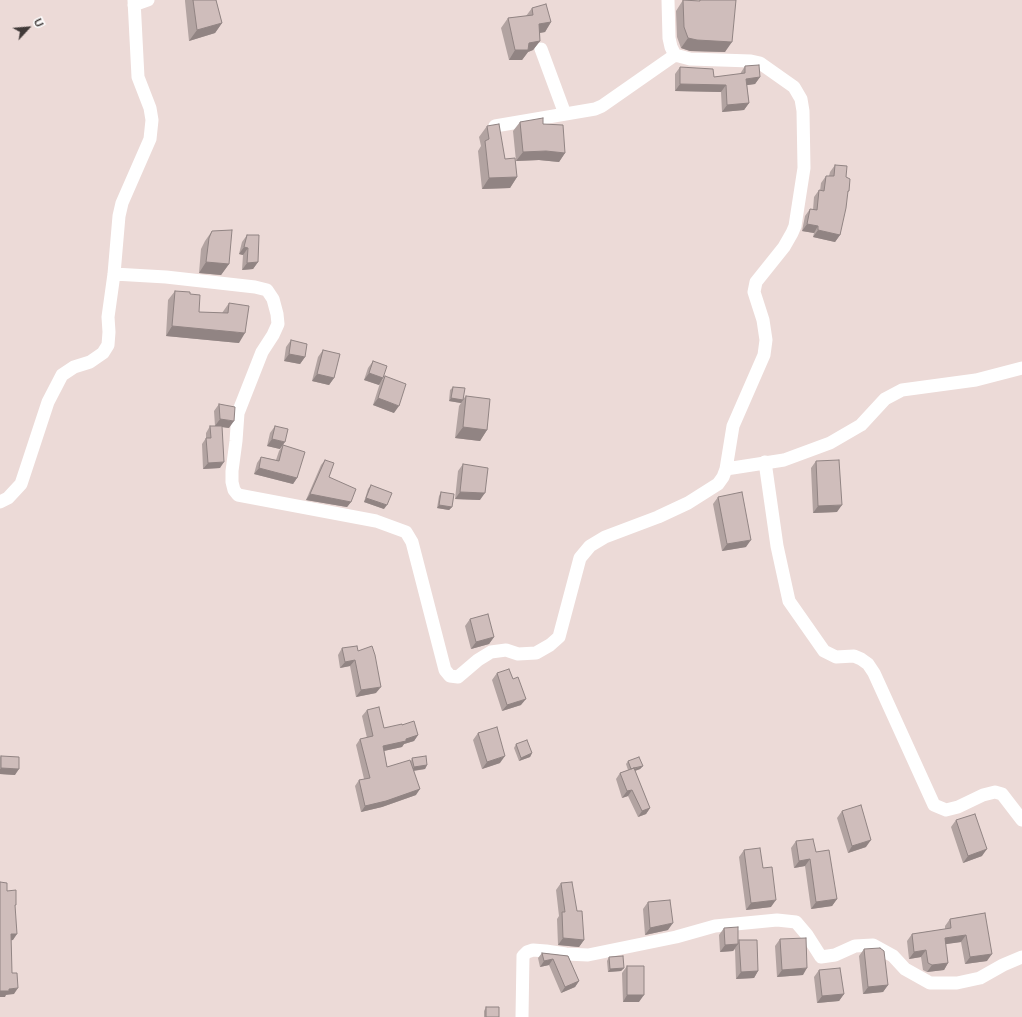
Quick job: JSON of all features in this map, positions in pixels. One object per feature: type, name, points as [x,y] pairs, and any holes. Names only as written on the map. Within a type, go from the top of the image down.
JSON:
[{"type":"street","points":[[0,502],[8,498],[22,484],[48,402],[62,375],[74,367],[90,362],[103,353],[108,345],[110,332],[108,317],[114,274],[119,216],[122,203],[150,139],[152,120],[150,108],[138,77],[134,3],[148,0]]},
{"type":"street","points":[[114,274],[166,276],[255,287],[267,290],[273,299],[278,324],[262,352],[238,413],[232,471],[234,490],[238,495],[376,521],[406,532],[412,542],[445,670],[450,676],[458,677],[478,660],[491,652],[506,650],[518,654],[536,653],[550,645],[559,637],[580,558],[590,546],[605,537],[658,517],[688,503],[718,484],[723,477],[726,469],[734,426],[764,355],[766,340],[763,320],[754,292],[756,282],[784,247],[795,226],[804,168],[803,111],[801,99],[794,87],[760,63],[751,61],[690,59],[675,55],[669,38],[668,0]]},
{"type":"street","points":[[541,49],[565,114]]},
{"type":"street","points":[[495,126],[595,109],[602,106],[675,55]]},
{"type":"street","points":[[726,469],[784,460],[830,443],[861,425],[885,399],[902,390],[976,380],[1022,368]]},
{"type":"street","points":[[766,462],[777,546],[789,601],[824,651],[836,657],[854,656],[868,664],[874,673],[934,805],[946,810],[958,807],[983,795],[995,792],[1002,794],[1022,820]]},
{"type":"street","points":[[522,1017],[523,956],[527,952],[533,950],[588,955],[676,937],[715,926],[777,920],[796,922],[821,957],[835,955],[855,946],[873,945],[893,956],[905,969],[930,983],[957,983],[980,978],[1003,965],[1022,957]]},
{"type":"building","points":[[193,0],[216,0],[222,23],[197,30]]},
{"type":"building","points":[[683,0],[736,0],[732,42],[688,38],[684,27]]},
{"type":"building","points":[[546,4],[551,22],[539,24],[540,41],[529,43],[528,50],[515,50],[508,18],[533,15],[532,8]]},
{"type":"building","points":[[759,65],[760,77],[746,79],[749,103],[727,105],[726,85],[680,84],[680,67],[713,69],[714,77],[745,73],[745,66]]},
{"type":"building","points":[[543,118],[543,124],[563,125],[565,153],[546,151],[523,152],[520,122]]},
{"type":"building","points":[[499,124],[505,159],[515,158],[517,177],[489,178],[485,141],[489,139],[487,126]]},
{"type":"building","points":[[835,165],[847,166],[846,177],[850,179],[840,235],[818,230],[818,226],[807,224],[810,209],[817,210],[819,190],[824,191],[826,176],[834,176]]},
{"type":"building","points":[[232,230],[229,264],[206,262],[209,238],[212,231]]},
{"type":"building","points":[[247,235],[259,235],[258,262],[247,263],[248,248],[244,247]]},
{"type":"building","points":[[175,291],[190,292],[190,294],[200,295],[199,312],[228,313],[229,303],[249,306],[245,333],[172,326]]},
{"type":"building","points":[[291,340],[307,344],[305,357],[289,354]]},
{"type":"building","points":[[323,350],[340,354],[334,378],[317,374]]},
{"type":"building","points":[[373,361],[387,366],[383,378],[369,373]]},
{"type":"building","points":[[385,376],[406,384],[399,406],[378,398]]},
{"type":"building","points":[[453,387],[465,388],[463,400],[451,398]]},
{"type":"building","points":[[466,396],[490,399],[487,430],[463,427]]},
{"type":"building","points":[[219,404],[235,407],[234,421],[220,419]]},
{"type":"building","points":[[210,426],[222,426],[224,462],[208,463],[206,438],[211,438]]},
{"type":"building","points":[[275,426],[288,429],[285,442],[272,439]]},
{"type":"building","points":[[283,445],[305,452],[297,478],[259,468],[261,457],[279,461]]},
{"type":"building","points":[[325,460],[334,463],[329,477],[356,489],[351,502],[310,494]]},
{"type":"building","points":[[839,460],[842,505],[818,506],[816,461]]},
{"type":"building","points":[[463,464],[488,468],[485,493],[460,492]]},
{"type":"building","points":[[371,485],[392,493],[387,505],[366,498]]},
{"type":"building","points":[[441,492],[454,494],[452,507],[439,505]]},
{"type":"building","points":[[742,492],[751,540],[727,544],[718,497]]},
{"type":"building","points":[[488,614],[494,637],[476,642],[470,619]]},
{"type":"building","points":[[357,646],[358,651],[372,646],[381,687],[361,690],[355,660],[345,662],[342,648]]},
{"type":"building","points":[[509,669],[513,679],[518,677],[526,699],[507,705],[497,673]]},
{"type":"building","points":[[379,707],[384,728],[414,721],[418,735],[406,739],[406,741],[383,746],[387,767],[410,760],[420,789],[386,801],[365,806],[359,780],[370,778],[360,739],[373,736],[367,710]]},
{"type":"building","points":[[497,727],[505,756],[487,762],[478,733]]},
{"type":"building","points":[[527,740],[532,753],[521,758],[516,744]]},
{"type":"building","points":[[1,756],[19,757],[19,769],[1,768]]},
{"type":"building","points":[[426,756],[427,765],[414,767],[412,758]]},
{"type":"building","points":[[639,757],[643,766],[631,769],[628,761]]},
{"type":"building","points":[[634,768],[650,808],[642,811],[632,790],[627,791],[620,773]]},
{"type":"building","points":[[861,805],[871,840],[852,846],[842,811]]},
{"type":"building","points":[[975,814],[987,849],[968,856],[956,820]]},
{"type":"building","points":[[813,839],[816,852],[829,850],[837,899],[816,902],[810,859],[799,861],[796,841]]},
{"type":"building","points":[[760,848],[763,868],[772,867],[776,900],[751,903],[744,850]]},
{"type":"building","points":[[0,882],[7,883],[7,891],[16,890],[15,905],[17,934],[11,934],[12,973],[17,973],[18,988],[9,989],[9,991],[0,991]]},
{"type":"building","points":[[572,882],[577,911],[582,911],[584,940],[563,938],[562,912],[565,912],[561,883]]},
{"type":"building","points":[[670,900],[673,923],[650,928],[648,902]]},
{"type":"building","points":[[985,913],[992,954],[970,957],[966,935],[945,938],[948,963],[932,965],[928,963],[926,950],[914,952],[912,934],[951,928],[950,919]]},
{"type":"building","points":[[738,927],[738,944],[725,945],[724,928]]},
{"type":"building","points":[[806,938],[807,968],[782,970],[780,939]]},
{"type":"building","points":[[739,940],[757,940],[758,971],[741,972]]},
{"type":"building","points":[[880,948],[884,951],[888,985],[868,987],[864,949]]},
{"type":"building","points":[[542,953],[568,956],[579,981],[565,987],[553,959],[544,961]]},
{"type":"building","points":[[623,956],[624,968],[610,969],[609,957]]},
{"type":"building","points":[[627,966],[644,966],[644,995],[627,995]]},
{"type":"building","points":[[840,968],[844,994],[822,996],[819,970]]},
{"type":"building","points":[[486,1007],[499,1007],[499,1017],[486,1017]]}]
